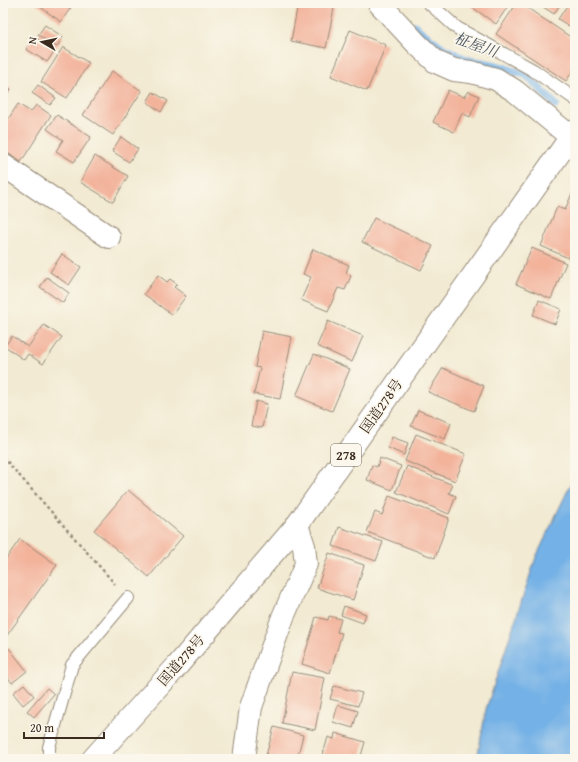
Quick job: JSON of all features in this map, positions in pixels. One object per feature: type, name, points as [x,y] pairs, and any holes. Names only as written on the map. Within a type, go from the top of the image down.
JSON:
[{"type":"main road","points":[[379,3],[436,62],[454,70],[471,72],[496,79],[515,91],[573,134]]},
{"type":"main road","name":"国道278号","points":[[93,759],[178,665],[297,525],[573,134]]},
{"type":"main road","points":[[3,165],[109,237]]},
{"type":"main road","points":[[244,759],[251,707],[283,617],[306,564],[304,546],[297,525]]},
{"type":"lane","points":[[429,3],[456,28],[533,70],[575,99]]},
{"type":"lane","points":[[49,759],[49,747],[72,665],[128,598]]},
{"type":"path","points":[[3,457],[128,598]]},
{"type":"water","points":[[575,475],[575,759],[477,759],[486,709],[536,557]]},
{"type":"building","points":[[35,3],[74,3],[61,22]]},
{"type":"building","points":[[298,3],[335,3],[326,48],[291,41]]},
{"type":"building","points":[[466,3],[510,3],[496,24]]},
{"type":"building","points":[[517,3],[520,3],[575,40],[575,68],[566,81],[496,34]]},
{"type":"building","points":[[537,3],[561,3],[554,14]]},
{"type":"building","points":[[569,3],[575,4],[575,30],[558,19]]},
{"type":"building","points":[[45,25],[63,37],[57,47],[38,35]]},
{"type":"building","points":[[350,30],[386,45],[367,91],[331,76]]},
{"type":"building","points":[[34,37],[55,50],[47,62],[26,49]]},
{"type":"building","points":[[63,47],[89,63],[67,98],[41,82]]},
{"type":"building","points":[[112,71],[142,91],[113,135],[83,115]]},
{"type":"building","points":[[3,84],[11,89],[3,101]]},
{"type":"building","points":[[38,85],[56,98],[50,105],[32,93]]},
{"type":"building","points":[[448,90],[464,97],[468,91],[479,96],[470,117],[462,113],[454,132],[433,122]]},
{"type":"building","points":[[153,92],[168,101],[161,112],[147,102]]},
{"type":"building","points":[[18,104],[31,112],[36,105],[51,115],[21,162],[3,150],[3,127]]},
{"type":"building","points":[[57,115],[91,137],[74,162],[56,151],[63,140],[47,129]]},
{"type":"building","points":[[121,137],[138,149],[129,162],[112,151]]},
{"type":"building","points":[[95,156],[128,176],[113,202],[80,182]]},
{"type":"building","points":[[573,191],[575,192],[575,261],[541,246],[557,207],[565,210]]},
{"type":"building","points":[[374,218],[433,246],[421,270],[362,242]]},
{"type":"building","points":[[532,248],[566,263],[551,299],[516,284]]},
{"type":"building","points":[[313,249],[349,265],[346,273],[351,276],[345,290],[338,288],[328,311],[301,300],[311,277],[303,274]]},
{"type":"building","points":[[62,254],[81,267],[69,285],[50,272]]},
{"type":"building","points":[[158,275],[167,282],[170,279],[177,284],[174,287],[186,296],[172,315],[144,294]]},
{"type":"building","points":[[47,277],[69,293],[63,303],[40,287]]},
{"type":"building","points":[[539,300],[561,309],[555,324],[533,315]]},
{"type":"building","points":[[328,321],[363,336],[352,362],[317,346]]},
{"type":"building","points":[[44,325],[62,337],[43,364],[28,354],[24,360],[5,346],[12,336],[28,347]]},
{"type":"building","points":[[262,331],[292,337],[280,399],[254,394],[260,368],[255,367]]},
{"type":"building","points":[[314,354],[350,369],[332,411],[296,396]]},
{"type":"building","points":[[443,368],[484,386],[474,411],[428,392]]},
{"type":"building","points":[[256,401],[267,404],[262,428],[251,426]]},
{"type":"building","points":[[418,410],[451,423],[445,439],[411,426]]},
{"type":"building","points":[[416,434],[466,454],[455,481],[405,461]]},
{"type":"building","points":[[392,437],[408,443],[404,455],[388,448]]},
{"type":"building","points":[[380,458],[401,466],[392,490],[367,480],[372,465],[377,467]]},
{"type":"building","points":[[407,466],[453,485],[449,493],[456,496],[449,514],[396,492]]},
{"type":"building","points":[[128,490],[183,536],[149,577],[94,530]]},
{"type":"building","points":[[389,496],[449,518],[435,558],[367,532],[375,512],[382,515]]},
{"type":"building","points":[[339,527],[383,542],[376,561],[333,546]]},
{"type":"building","points":[[20,539],[57,565],[3,641],[3,563]]},
{"type":"building","points":[[329,553],[364,565],[353,600],[317,588]]},
{"type":"building","points":[[344,606],[366,614],[363,623],[341,615]]},
{"type":"building","points":[[329,616],[341,619],[337,632],[342,633],[330,673],[302,664],[316,617],[328,620]]},
{"type":"building","points":[[9,648],[27,671],[12,683],[3,671],[3,653]]},
{"type":"building","points":[[292,672],[325,678],[315,730],[282,723]]},
{"type":"building","points":[[24,684],[34,696],[23,705],[13,693]]},
{"type":"building","points":[[334,686],[362,693],[358,706],[330,699]]},
{"type":"building","points":[[47,688],[54,694],[34,717],[27,711]]},
{"type":"building","points":[[338,705],[358,711],[353,728],[333,722]]},
{"type":"building","points":[[274,727],[303,735],[297,759],[265,759]]},
{"type":"building","points":[[335,733],[365,742],[360,759],[322,758],[328,737],[334,739]]},
{"type":"waterway","name":"柾屋川","points":[[415,26],[443,48],[467,60],[495,65],[526,75],[556,105]]}]
